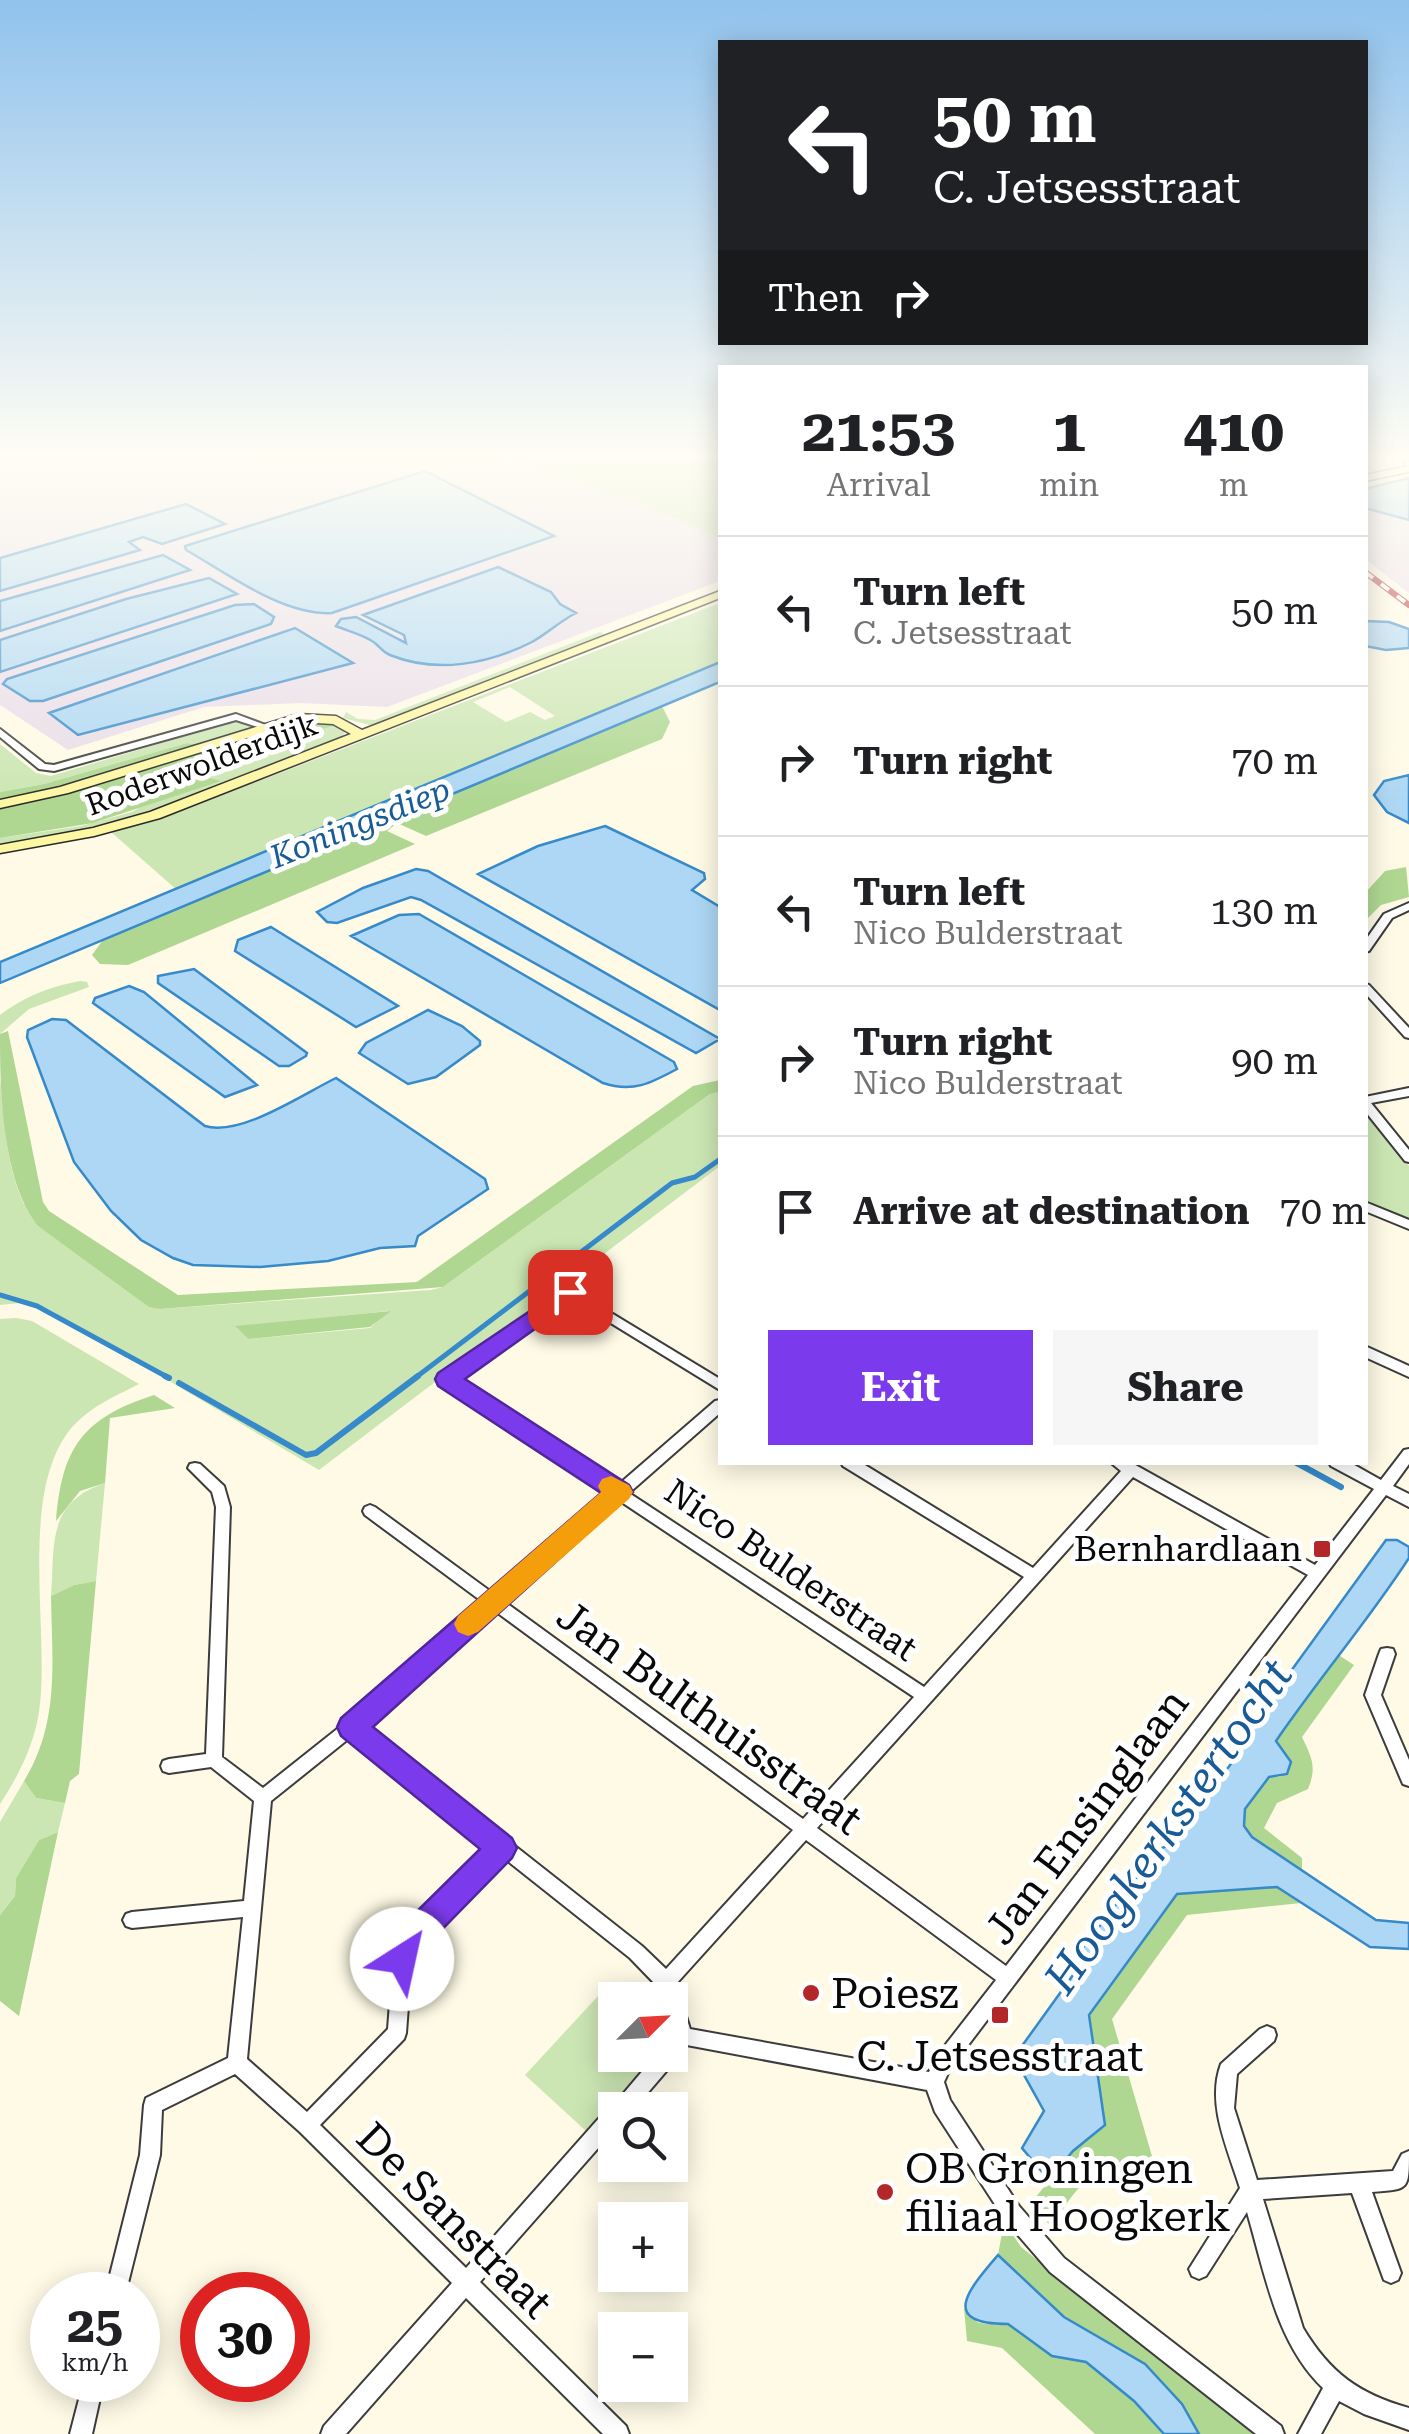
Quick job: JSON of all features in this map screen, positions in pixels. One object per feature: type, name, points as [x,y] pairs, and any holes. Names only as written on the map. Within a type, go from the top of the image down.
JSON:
[{"type":"street","name":"Roderwolderdijk","points":[[0,849],[155,816],[718,595]]},
{"type":"street","name":"Roderwolderdijk","points":[[0,804],[63,790],[267,727],[316,717],[344,724],[360,734]]},
{"type":"street","name":"Roderwolderdijk","points":[[0,732],[42,767],[54,768],[226,719],[252,719],[267,727]]},
{"type":"street","points":[[1368,945],[1388,916],[1409,906]]},
{"type":"street","points":[[1368,990],[1409,1035]]},
{"type":"street","points":[[1368,1101],[1409,1092]]},
{"type":"street","points":[[1368,1106],[1409,1158]]},
{"type":"street","points":[[1368,1207],[1409,1224]]},
{"type":"street","name":"Nico Bulderstraat","points":[[718,1384],[570,1292],[447,1379],[926,1696]]},
{"type":"street","points":[[1368,1352],[1409,1372]]},
{"type":"street","points":[[121,2272],[150,2155],[153,2105],[237,2063],[262,1798],[352,1727],[718,1407]]},
{"type":"street","name":"Jan Ensinglaan","points":[[934,2082],[944,2062],[1409,1454]]},
{"type":"street","points":[[853,1465],[1034,1576]]},
{"type":"street","points":[[1342,1465],[1409,1500]]},
{"type":"street","points":[[352,1727],[636,1952],[666,1982],[1034,1576],[1124,1466],[1318,1574]]},
{"type":"street","points":[[195,1468],[219,1490],[223,1507],[214,1760]]},
{"type":"street","name":"Jan Bulthuisstraat","points":[[370,1512],[1009,1979]]},
{"type":"street","points":[[1388,1654],[1373,1694],[1408,1773]]},
{"type":"street","points":[[169,1766],[214,1760],[262,1798]]},
{"type":"street","points":[[307,2125],[397,2033],[403,1951],[408,1941],[502,1848]]},
{"type":"street","points":[[132,1920],[252,1908]]},
{"type":"street","points":[[1267,2035],[1228,2070],[1225,2108],[1294,2333],[1310,2363],[1334,2389],[1409,2419]]},
{"type":"street","points":[[688,2050],[934,2082],[942,2105],[1012,2213],[1057,2265],[1274,2434]]},
{"type":"street","name":"De Sanstraat","points":[[237,2063],[307,2125],[618,2434]]},
{"type":"street","points":[[635,2092],[653,2072]]},
{"type":"street","points":[[332,2434],[598,2135]]},
{"type":"street","points":[[1250,2190],[1399,2180],[1409,2162]]},
{"type":"street","points":[[1359,2184],[1391,2273]]},
{"type":"street","points":[[1199,2270],[1250,2190]]},
{"type":"street","points":[[1309,2434],[1334,2389]]},
{"type":"street","points":[[80,2434],[88,2402]]},
{"type":"shaded area","points":[[0,574],[718,574],[718,582],[387,707],[301,703],[204,707],[68,750],[0,705]]},
{"type":"shaded area","points":[[1384,574],[1409,574],[1409,593]]},
{"type":"green space","points":[[718,604],[718,663],[177,890],[111,832],[187,809]],"holes":[[[510,687],[555,716],[545,720],[530,712],[506,722],[473,702]]]},
{"type":"green space","points":[[600,632],[608,636],[377,727],[343,718],[346,712],[358,719],[375,720]]},
{"type":"green space","points":[[662,706],[670,722],[662,739],[426,836],[397,823],[387,831],[415,844],[128,965],[100,964],[92,955],[103,940]]},
{"type":"green space","points":[[232,722],[245,722],[254,729],[203,745],[187,743],[44,784],[0,792],[0,744],[36,773],[51,776]]},
{"type":"green space","points":[[302,722],[339,724],[161,781],[165,786],[197,775],[221,781],[93,823],[0,838],[0,807],[56,796]]},
{"type":"green space","points":[[339,724],[345,732],[339,741],[214,789],[131,816],[0,846],[0,838],[81,826],[132,812],[197,775],[164,786],[160,781]]},
{"type":"green space","points":[[187,743],[203,745],[52,790],[0,801],[0,792],[44,784]]},
{"type":"green space","points":[[1406,867],[1409,897],[1381,905],[1368,918],[1368,890],[1385,871]]},
{"type":"green space","points":[[87,982],[89,987],[29,1009],[0,1034],[0,1015],[10,1008],[38,993]]},
{"type":"green space","points":[[8,1031],[43,1202],[49,1211],[178,1295],[417,1282],[693,1086],[718,1080],[718,1092],[710,1094],[443,1287],[160,1309],[149,1307],[38,1226],[26,1207],[10,1160],[6,1134],[0,1034]]},
{"type":"green space","points":[[0,1077],[13,1174],[27,1210],[38,1226],[159,1309],[443,1287],[710,1094],[718,1092],[718,1168],[319,1470],[48,1309],[20,1303],[0,1305]],"holes":[[[389,1311],[370,1328],[248,1339],[236,1327]]]},
{"type":"green space","points":[[1368,1117],[1409,1166],[1409,1220],[1368,1201]]},
{"type":"green space","points":[[391,1311],[370,1327],[248,1339],[235,1326]]},
{"type":"green space","points":[[0,1319],[32,1321],[139,1384],[81,1418],[56,1452],[41,1523],[39,1712],[24,1760],[0,1804]]},
{"type":"green space","points":[[154,1395],[175,1408],[110,1418],[105,1483],[80,1491],[56,1521],[64,1473],[81,1439],[110,1414]]},
{"type":"green space","points":[[105,1483],[96,1581],[74,1585],[51,1596],[54,1543],[63,1514],[86,1491]]},
{"type":"green space","points":[[96,1581],[79,1774],[70,1781],[65,1803],[36,1798],[24,1781],[36,1759],[49,1714],[51,1596],[74,1585]]},
{"type":"green space","points":[[1337,1654],[1354,1665],[1302,1737],[1312,1763],[1308,1789],[1277,1803],[1264,1828],[1302,1858],[1302,1871],[1252,1837],[1243,1826],[1245,1809],[1269,1776],[1280,1777],[1290,1762],[1276,1741]]},
{"type":"green space","points":[[24,1781],[36,1798],[65,1803],[58,1832],[39,1840],[16,1878],[15,1896],[0,1915],[0,1822]]},
{"type":"green space","points":[[58,1832],[19,2016],[0,2001],[0,1915],[15,1896],[16,1878],[39,1840]]},
{"type":"green space","points":[[1277,1887],[1301,1903],[1187,1915],[1112,2019],[1154,2163],[1089,2180],[1074,2194],[1052,2228],[1031,2203],[1073,2151],[1105,2125],[1089,2016],[1177,1894]]},
{"type":"green space","points":[[598,1996],[598,2072],[640,2072],[622,2092],[598,2092],[598,2118],[586,2131],[525,2075]]},
{"type":"green space","points":[[1004,2222],[1021,2247],[1256,2434],[1199,2434],[1182,2404],[1145,2364],[1064,2317],[998,2255]]},
{"type":"green space","points":[[964,2308],[975,2321],[1003,2323],[1054,2356],[1095,2367],[1128,2393],[1164,2434],[1095,2434],[1002,2348],[967,2341]]},
{"type":"water","points":[[0,574],[59,574],[0,591]]},
{"type":"water","points":[[97,574],[179,574],[0,631],[0,601]]},
{"type":"water","points":[[225,574],[446,574],[332,613],[294,608]]},
{"type":"water","points":[[479,574],[512,574],[551,592],[560,604],[576,613],[515,650],[480,661],[444,665],[390,655],[368,639],[336,626],[341,619],[356,617],[406,643],[404,635],[363,615]]},
{"type":"water","points":[[209,578],[237,594],[0,672],[0,640],[126,599]]},
{"type":"water","points":[[254,604],[274,617],[271,624],[43,701],[30,701],[3,684],[7,679],[235,605]]},
{"type":"water","points":[[1368,621],[1389,622],[1409,629],[1409,648],[1368,647]]},
{"type":"water","points":[[295,628],[353,663],[78,735],[49,713]]},
{"type":"water","name":"Koningsdiep","points":[[718,663],[718,683],[0,983],[0,962]]},
{"type":"water","points":[[1409,775],[1409,823],[1387,812],[1374,795],[1384,781]]},
{"type":"water","points":[[605,826],[704,873],[705,879],[692,890],[718,906],[718,1009],[478,874],[538,846]]},
{"type":"water","points":[[416,869],[428,871],[718,1040],[696,1053],[421,900],[411,897],[337,923],[327,922],[317,912],[363,888]]},
{"type":"water","points":[[419,914],[674,1062],[677,1069],[641,1085],[603,1083],[351,936],[399,915]]},
{"type":"water","points":[[271,927],[398,1006],[356,1027],[235,951],[238,940]]},
{"type":"water","points":[[194,969],[306,1056],[289,1066],[279,1066],[158,983],[158,976]]},
{"type":"water","points":[[129,986],[144,992],[257,1085],[225,1097],[93,1003],[95,998]]},
{"type":"water","points":[[428,1010],[462,1026],[480,1045],[436,1077],[408,1084],[359,1053],[366,1043]]},
{"type":"water","points":[[52,1019],[66,1020],[205,1126],[219,1128],[253,1120],[336,1078],[485,1179],[488,1189],[418,1236],[415,1246],[380,1248],[328,1261],[260,1267],[193,1265],[173,1258],[141,1240],[111,1211],[74,1162],[27,1037],[28,1030]]},
{"type":"water","points":[[1386,1540],[1397,1540],[1409,1547],[1409,1558],[1276,1741],[1291,1762],[1287,1774],[1269,1777],[1245,1809],[1244,1826],[1252,1837],[1376,1920],[1409,1923],[1409,1949],[1370,1947],[1277,1887],[1177,1894],[1089,2015],[1105,2125],[1073,2151],[1049,2180],[1022,2148],[1044,2111],[1014,2057],[1073,1975],[1074,1959],[1159,1849],[1173,1844],[1238,1754],[1235,1748]]},
{"type":"water","points":[[998,2255],[1064,2317],[1145,2364],[1182,2404],[1199,2434],[1164,2434],[1134,2401],[1086,2362],[1052,2356],[1008,2324],[973,2318],[966,2311],[966,2302],[977,2280]]},
{"type":"waterway","points":[[415,1378],[672,1183],[695,1177],[718,1161]]},
{"type":"waterway","points":[[0,1295],[37,1306],[169,1378],[165,1376]]},
{"type":"waterway","points":[[179,1383],[306,1455],[316,1453],[418,1376]]},
{"type":"waterway","name":"Hoogkerkstertocht","points":[[1301,1465],[1341,1487]]},
{"type":"railway","points":[[1368,574],[1409,605]]},
{"type":"slow traffic","points":[[468,1624],[620,1492],[611,1486]]},
{"type":"place","name":"Bernhardlaan","points":[[1322,1549]]},
{"type":"place","name":"Poiesz","points":[[811,1993]]},
{"type":"place","name":"C. Jetsesstraat","points":[[1000,2015]]},
{"type":"place","name":"OB Groningen filiaal Hoogkerk","points":[[885,2192]]},
{"type":"route","points":[[402,1959],[408,1941],[502,1848],[352,1727],[620,1492],[447,1379],[570,1292]]}]
